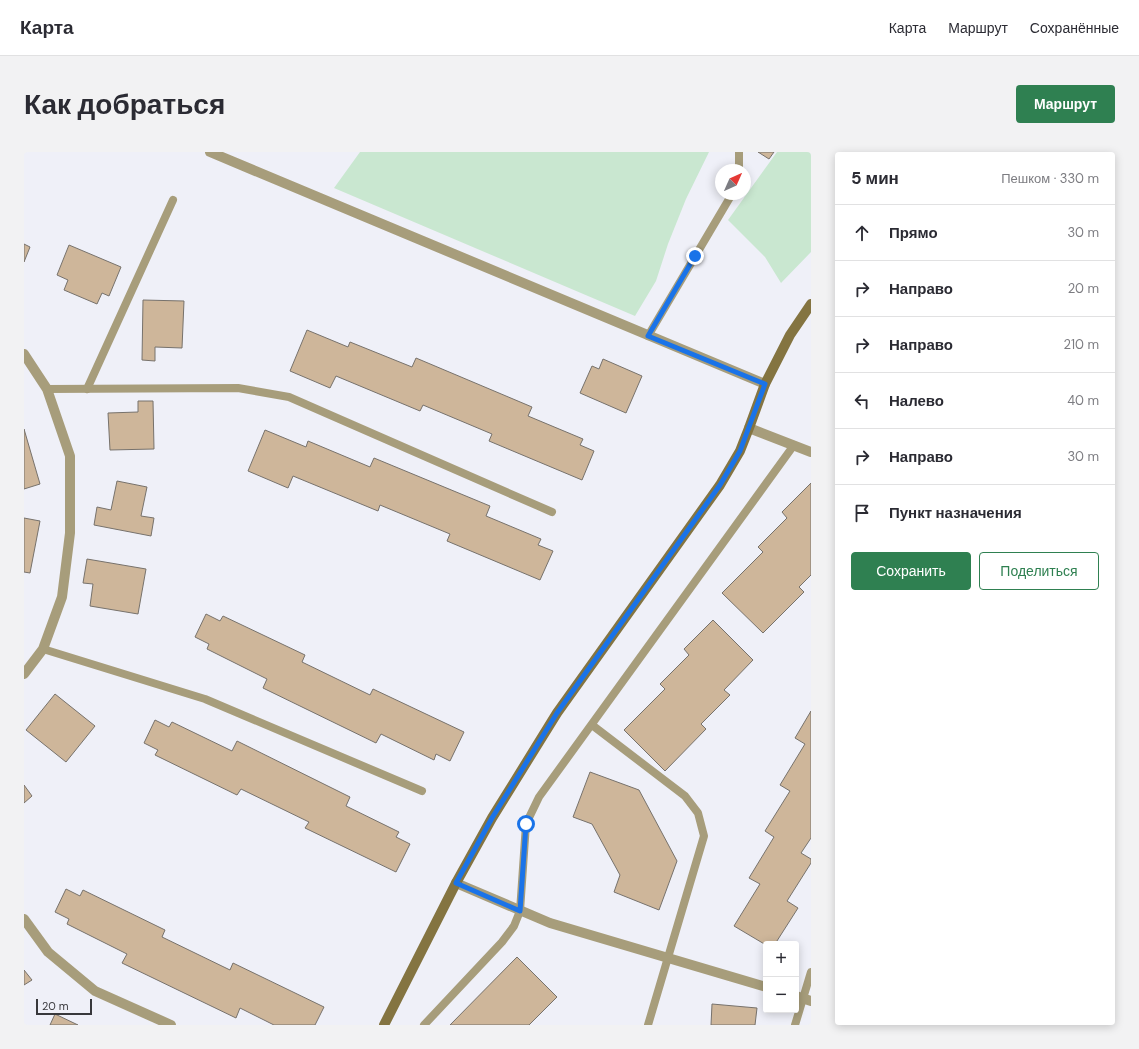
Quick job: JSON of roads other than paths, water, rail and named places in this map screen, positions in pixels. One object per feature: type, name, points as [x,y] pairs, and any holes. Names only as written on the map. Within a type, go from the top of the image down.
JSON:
[{"type":"street","points":[[210,152],[765,384]]},
{"type":"street","points":[[384,1025],[456,883],[492,818],[557,713],[720,485],[740,451],[765,384],[790,335],[811,304]]},
{"type":"street","points":[[24,354],[47,389],[70,456],[70,533],[62,597],[43,650],[24,674]]},
{"type":"street","points":[[749,428],[811,452]]},
{"type":"street","points":[[456,883],[550,923],[763,986]]},
{"type":"street","points":[[24,919],[48,952],[95,991],[170,1025]]},
{"type":"lane","points":[[739,152],[739,164]]},
{"type":"lane","points":[[87,389],[173,200]]},
{"type":"lane","points":[[648,336],[728,200]]},
{"type":"lane","points":[[47,389],[238,388],[288,397],[552,512]]},
{"type":"lane","points":[[424,1025],[502,942],[514,926],[520,911],[526,824],[539,797],[794,445]]},
{"type":"lane","points":[[43,650],[205,700],[422,791]]},
{"type":"lane","points":[[592,724],[685,796],[698,813],[704,836],[648,1025]]},
{"type":"lane","points":[[794,1025],[811,972]]}]
